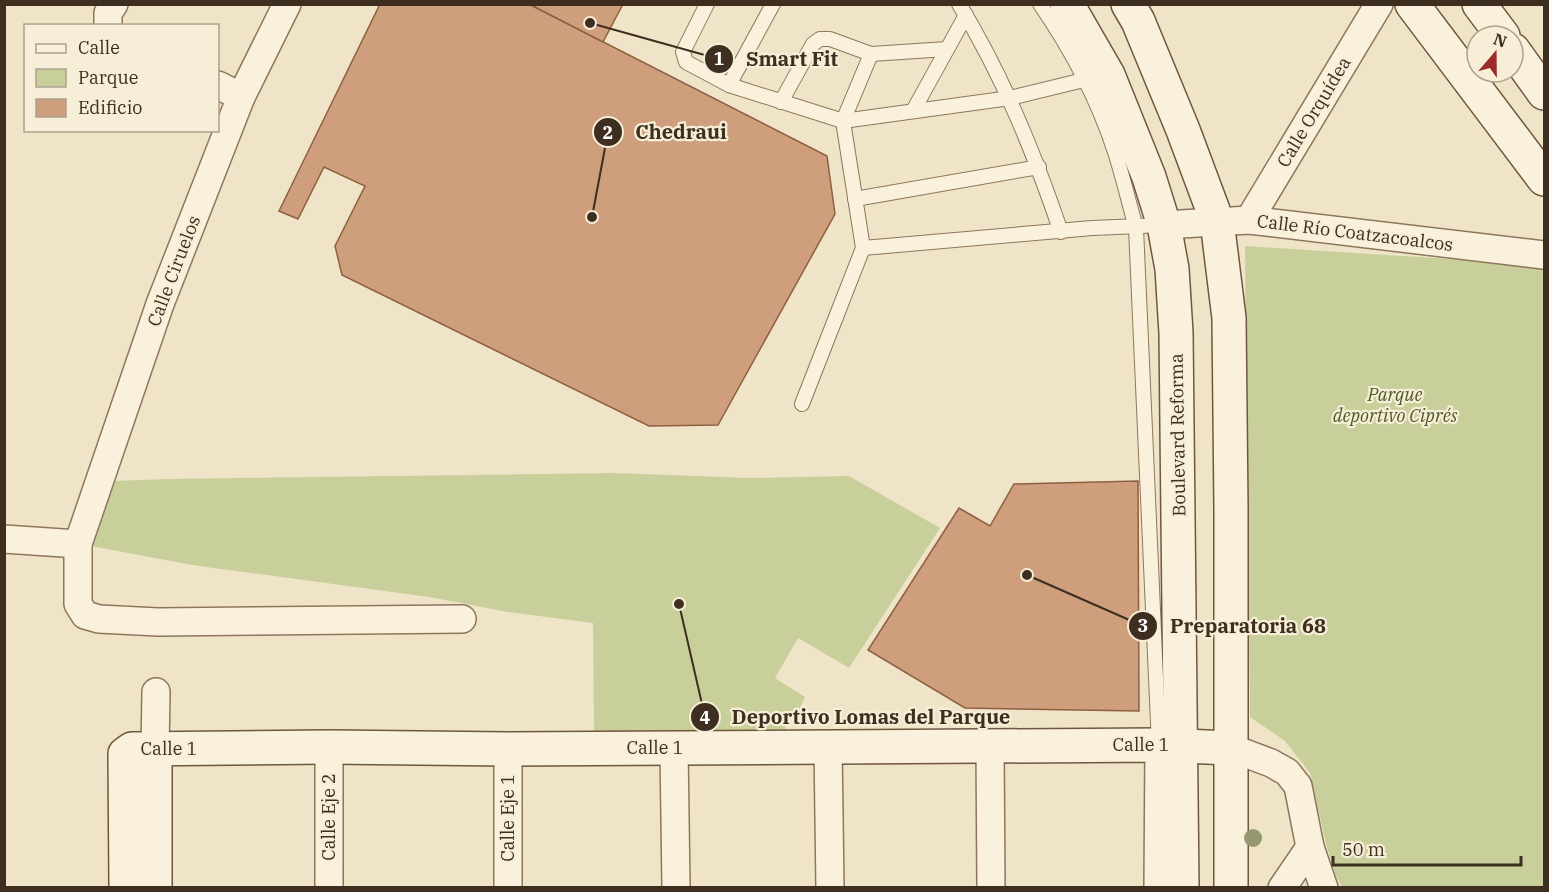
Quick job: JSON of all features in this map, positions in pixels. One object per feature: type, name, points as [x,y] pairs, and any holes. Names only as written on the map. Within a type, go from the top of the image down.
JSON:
[{"type":"main road","name":"Boulevard Reforma","points":[[1067,4],[1097,77],[1149,177],[1150,226],[1172,269],[1176,333],[1170,745],[1182,888]]},
{"type":"main road","points":[[1412,4],[1545,178]]},
{"type":"main road","points":[[1479,4],[1494,24]]},
{"type":"main road","points":[[1138,10],[1183,129],[1233,221],[1228,318],[1231,888]]},
{"type":"main road","points":[[1525,66],[1545,93]]},
{"type":"main road","name":"Calle 1","points":[[141,750],[329,747],[508,749],[1170,745],[1231,748]]},
{"type":"main road","points":[[126,888],[125,754],[141,750],[155,888]]},
{"type":"street","name":"Calle Ciruelos","points":[[219,122],[229,91],[287,4]]},
{"type":"street","name":"Calle Orquídea","points":[[1233,221],[1379,4]]},
{"type":"street","name":"Calle Ciruelos","points":[[216,132],[78,544],[78,604],[85,615],[99,619],[158,622],[462,619]]},
{"type":"street","name":"Calle Río Coatzacoalcos","points":[[1150,226],[1233,221],[1545,255]]},
{"type":"street","points":[[4,538],[78,544]]},
{"type":"street","points":[[141,750],[156,692]]},
{"type":"street","points":[[1158,888],[1170,745]]},
{"type":"street","points":[[828,746],[830,888]]},
{"type":"street","points":[[990,746],[991,888]]},
{"type":"street","name":"Calle Eje 2","points":[[329,747],[329,888]]},
{"type":"street","points":[[674,748],[676,888]]},
{"type":"street","points":[[1231,748],[1271,763],[1287,772],[1298,786],[1310,847],[1324,888]]},
{"type":"street","name":"Calle Eje 1","points":[[508,749],[508,888]]},
{"type":"street","points":[[1282,888],[1310,847]]},
{"type":"lane","points":[[707,4],[683,52],[686,62],[729,85],[843,121],[1010,98],[1097,77],[1040,4]]},
{"type":"lane","points":[[729,85],[773,4]]},
{"type":"lane","points":[[912,111],[947,49],[963,10]]},
{"type":"lane","points":[[963,10],[1010,98],[1039,167],[1061,232]]},
{"type":"lane","points":[[782,102],[813,44],[820,39],[830,39],[871,54],[947,49]]},
{"type":"lane","points":[[802,404],[863,248],[843,121],[871,54]]},
{"type":"lane","points":[[855,199],[1039,167]]},
{"type":"lane","points":[[863,248],[1092,228],[1150,226]]},
{"type":"green space","name":"Parque deportivo Ciprés","points":[[1245,246],[1544,265],[1544,887],[1342,887],[1326,844],[1310,773],[1285,741],[1250,717]]},
{"type":"green space","points":[[614,473],[749,478],[849,476],[940,528],[849,668],[798,638],[775,678],[805,697],[796,717],[786,718],[785,732],[594,732],[593,623],[508,612],[429,597],[192,565],[91,546],[113,481]]},
{"type":"building","points":[[380,4],[529,4],[827,156],[835,214],[718,425],[649,426],[342,275],[335,246],[365,186],[324,167],[298,219],[279,211]]},
{"type":"building","points":[[529,4],[623,4],[603,42]]},
{"type":"building","points":[[1138,481],[1139,711],[965,708],[868,650],[959,508],[990,526],[1014,484]]},
{"type":"place","name":"Smart Fit","points":[[590,23]]},
{"type":"place","name":"Chedraui","points":[[592,217]]},
{"type":"place","name":"Preparatoria 68","points":[[1027,575]]},
{"type":"place","name":"Deportivo Lomas del Parque","points":[[679,604]]}]
